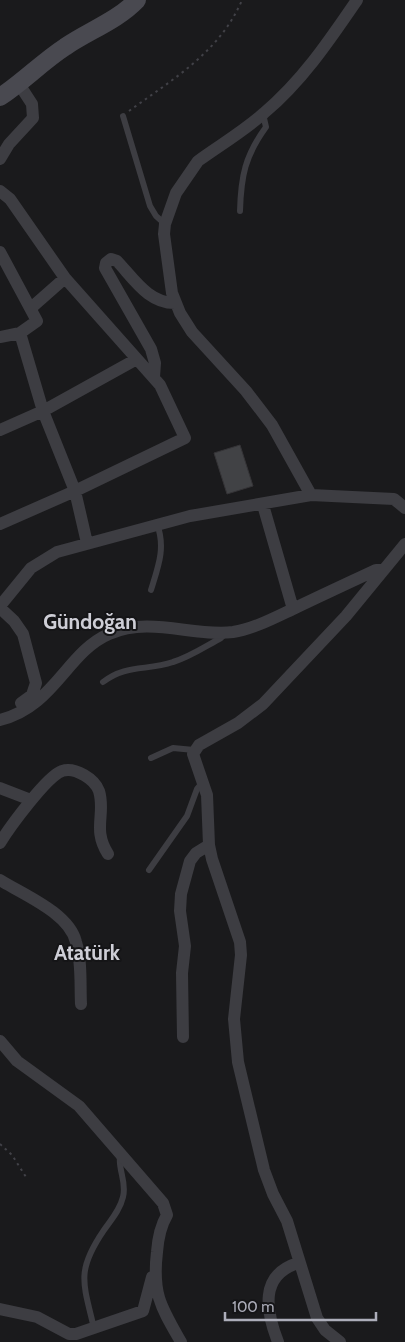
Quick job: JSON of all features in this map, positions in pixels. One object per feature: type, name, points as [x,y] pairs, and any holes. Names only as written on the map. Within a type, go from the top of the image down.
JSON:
[{"type":"main road","points":[[0,97],[64,47],[128,9],[137,0]]},
{"type":"street","points":[[311,495],[272,425],[246,391],[195,337],[176,303],[170,282],[164,234],[165,224],[176,193],[198,161],[263,114],[293,86],[317,58],[357,0]]},
{"type":"street","points":[[0,159],[9,144],[34,118],[32,104],[19,84]]},
{"type":"street","points":[[0,191],[10,199],[65,278],[135,360],[154,378],[185,438],[75,491],[0,524]]},
{"type":"street","points":[[0,252],[37,321],[20,333],[0,337]]},
{"type":"street","points":[[154,378],[155,363],[151,349],[105,268],[106,263],[111,259],[117,261],[152,297],[162,302],[176,303]]},
{"type":"street","points":[[31,308],[65,278]]},
{"type":"street","points":[[20,333],[43,411],[75,491],[86,543]]},
{"type":"street","points":[[0,430],[43,411],[135,360]]},
{"type":"street","points":[[3,719],[8,712],[30,698],[36,683],[23,634],[14,621],[0,607],[31,568],[57,552],[190,516],[263,505],[311,495],[394,499],[405,508]]},
{"type":"street","points":[[263,505],[293,609]]},
{"type":"street","points":[[340,1342],[326,1330],[317,1318],[298,1263],[287,1221],[264,1170],[238,1062],[234,1019],[241,955],[240,942],[209,845],[209,808],[203,782],[194,757],[194,750],[198,745],[238,723],[263,704],[346,616],[405,544]]},
{"type":"street","points":[[3,719],[27,709],[54,686],[90,645],[109,634],[136,627],[173,627],[225,633],[248,628],[376,570],[384,570]]},
{"type":"street","points":[[0,843],[32,800],[63,770],[75,770],[92,779],[99,791],[99,830],[108,854]]},
{"type":"street","points":[[0,788],[32,800]]},
{"type":"street","points":[[183,1037],[182,973],[185,946],[180,911],[181,894],[190,861],[196,853],[209,845]]},
{"type":"street","points":[[0,880],[54,912],[71,930],[76,943],[79,963],[81,1004]]},
{"type":"street","points":[[0,1041],[17,1061],[79,1106],[121,1152],[166,1207],[167,1215],[159,1234],[154,1276],[161,1304],[182,1342]]},
{"type":"street","points":[[278,1342],[270,1314],[270,1286],[279,1272],[298,1263]]},
{"type":"street","points":[[0,1309],[37,1318],[69,1334],[95,1329],[143,1311],[151,1278],[154,1276]]},
{"type":"lane","points":[[240,211],[242,183],[248,158],[252,147],[266,127],[263,114]]},
{"type":"lane","points":[[123,116],[150,206],[156,216],[165,224]]},
{"type":"lane","points":[[150,590],[161,556],[161,536],[157,524]]},
{"type":"lane","points":[[103,682],[129,669],[155,667],[182,659],[222,638],[225,633]]},
{"type":"lane","points":[[151,758],[173,748],[194,750]]},
{"type":"lane","points":[[149,870],[187,816],[197,789],[203,782]]},
{"type":"lane","points":[[95,1329],[84,1285],[84,1271],[91,1249],[123,1199],[125,1185],[119,1160],[121,1152]]},
{"type":"path","points":[[123,116],[204,56],[229,26],[242,0]]},
{"type":"path","points":[[0,1144],[18,1162],[26,1177]]},
{"type":"building","points":[[240,445],[253,486],[227,494],[214,453]]},
{"type":"district","name":"Gündoğan","points":[[90,621]]},
{"type":"district","name":"Atatürk","points":[[87,952]]}]
